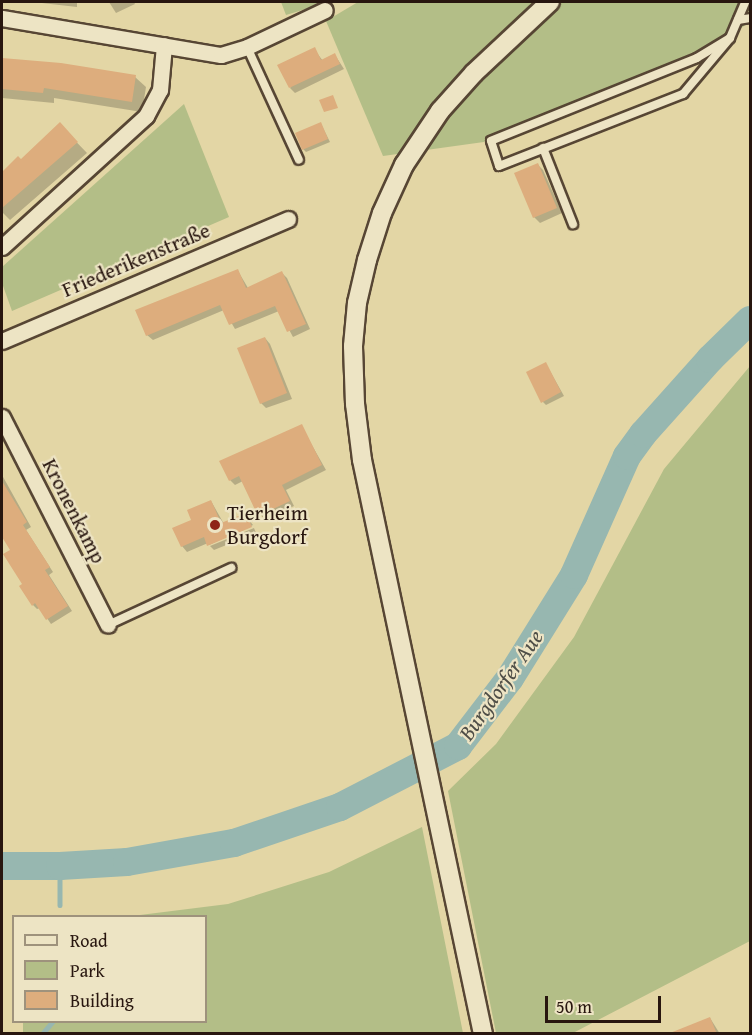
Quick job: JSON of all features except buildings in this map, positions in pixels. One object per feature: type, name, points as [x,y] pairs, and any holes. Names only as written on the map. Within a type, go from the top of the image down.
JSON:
[{"type":"street","points":[[483,1034],[362,459],[355,404],[353,346],[357,303],[367,260],[382,213],[404,165],[440,111],[474,74],[550,2]]},
{"type":"street","points":[[2,18],[221,55],[247,47],[325,10]]},
{"type":"street","points":[[2,247],[147,116],[160,90],[164,45]]},
{"type":"street","name":"Friederikenstraße","points":[[2,341],[288,219]]},
{"type":"street","name":"Kronenkamp","points":[[2,417],[108,625]]},
{"type":"lane","points":[[730,38],[697,58],[491,141],[499,166],[683,94],[730,38],[745,2]]},
{"type":"lane","points":[[738,20],[750,18]]},
{"type":"lane","points":[[247,47],[299,160]]},
{"type":"lane","points":[[543,148],[573,224]]},
{"type":"lane","points":[[108,625],[231,568]]},
{"type":"green space","points":[[281,2],[329,2],[286,15]]},
{"type":"green space","points":[[358,2],[750,2],[750,22],[697,58],[491,141],[383,156],[326,21]]},
{"type":"green space","points":[[184,104],[229,217],[12,311],[2,283],[2,267]]},
{"type":"green space","points":[[750,366],[750,941],[573,1033],[496,1033],[448,791],[496,744],[574,637],[664,469]]},
{"type":"green space","points":[[422,827],[463,1033],[23,1033],[23,1023],[207,1023],[207,915],[140,915],[228,904],[329,872]]},
{"type":"waterway","name":"Burgdorfer Aue","points":[[2,866],[60,866],[127,862],[234,843],[340,807],[458,746],[510,678],[574,575],[627,456],[643,434],[710,359],[750,320]]},
{"type":"waterway","points":[[60,866],[60,905]]},
{"type":"waterway","points":[[42,1034],[51,1023]]},
{"type":"place","name":"Tierheim Burgdorf","points":[[215,525]]}]
